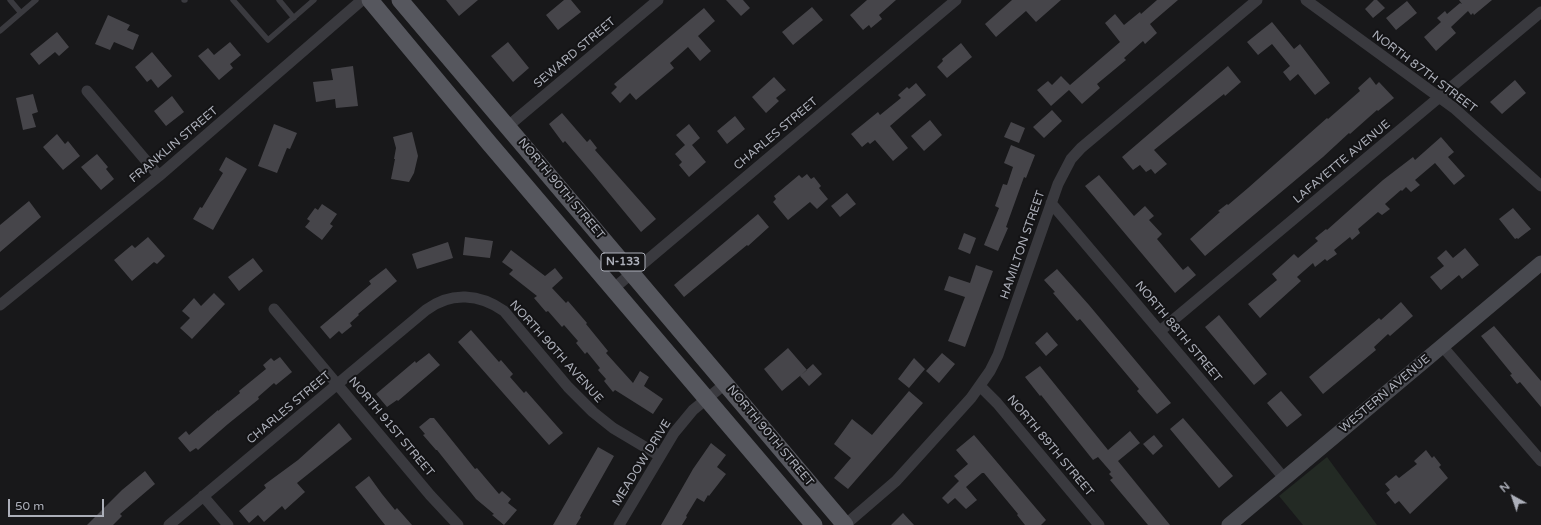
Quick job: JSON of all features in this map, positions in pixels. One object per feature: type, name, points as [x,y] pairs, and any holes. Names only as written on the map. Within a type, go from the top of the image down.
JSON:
[{"type":"main road","name":"NORTH 90TH STREET","points":[[370,0],[814,525]]},
{"type":"main road","name":"NORTH 90TH STREET","points":[[400,0],[845,525]]},
{"type":"street","name":"FRANKLIN STREET","points":[[0,305],[159,176],[362,0]]},
{"type":"street","name":"SEWARD STREET","points":[[507,127],[658,0]]},
{"type":"street","name":"CHARLES STREET","points":[[613,289],[956,0]]},
{"type":"street","name":"HAMILTON STREET","points":[[845,525],[896,481],[971,398],[990,371],[998,355],[1064,170],[1081,148],[1257,0]]},
{"type":"street","name":"NORTH 87TH STREET","points":[[1306,0],[1454,108],[1541,186]]},
{"type":"street","name":"LAFAYETTE AVENUE","points":[[1160,331],[1541,12]]},
{"type":"street","points":[[87,91],[159,176]]},
{"type":"street","name":"NORTH 88TH STREET","points":[[1051,203],[1284,478]]},
{"type":"street","name":"WESTERN AVENUE","points":[[1229,525],[1541,263]]},
{"type":"street","name":"NORTH 90TH AVENUE","points":[[426,310],[443,300],[454,297],[470,297],[484,300],[494,305],[504,312],[568,387],[593,412],[612,428],[660,456]]},
{"type":"street","name":"NORTH 91ST STREET","points":[[274,309],[430,495],[458,525]]},
{"type":"street","name":"CHARLES STREET","points":[[169,525],[426,310]]},
{"type":"street","points":[[1442,346],[1541,461]]},
{"type":"street","name":"MEADOW DRIVE","points":[[619,525],[660,456],[684,420],[725,384]]},
{"type":"street","name":"NORTH 89TH STREET","points":[[980,386],[997,403],[1100,525]]},
{"type":"street","points":[[203,496],[228,525]]},
{"type":"lane","points":[[10,0],[21,13]]},
{"type":"lane","points":[[0,31],[36,0]]},
{"type":"lane","points":[[233,0],[268,40],[314,0]]},
{"type":"lane","points":[[279,0],[294,18]]},
{"type":"shaded area","points":[[1327,457],[1377,525],[1303,525],[1279,496]]},
{"type":"building","points":[[446,0],[478,0],[459,16]]},
{"type":"building","points":[[564,0],[571,0],[581,12],[558,30],[546,15]]},
{"type":"building","points":[[726,0],[743,0],[750,8],[741,16]]},
{"type":"building","points":[[867,0],[896,0],[879,15],[882,19],[871,28],[869,25],[863,30],[850,15]]},
{"type":"building","points":[[1012,0],[1061,0],[1036,22],[1026,11],[996,37],[985,24]]},
{"type":"building","points":[[1157,0],[1178,0],[1150,24],[1157,33],[1145,44],[1143,41],[1124,58],[1126,60],[1097,84],[1100,88],[1082,104],[1069,90],[1051,106],[1037,90],[1048,81],[1052,85],[1061,76],[1070,85],[1120,42],[1105,23],[1115,14],[1124,25],[1140,12],[1141,14]]},
{"type":"building","points":[[1374,0],[1377,0],[1385,8],[1373,18],[1365,9]]},
{"type":"building","points":[[1459,0],[1492,0],[1474,15],[1473,13],[1471,15],[1468,11],[1451,27],[1456,33],[1436,51],[1424,37],[1441,22],[1437,18],[1445,11],[1447,14],[1460,3],[1462,4]]},
{"type":"building","points":[[1407,1],[1417,13],[1396,30],[1386,18]]},
{"type":"building","points":[[812,7],[823,20],[793,45],[782,32]]},
{"type":"building","points":[[704,8],[715,21],[698,36],[711,51],[700,61],[688,47],[670,63],[674,68],[636,100],[630,93],[620,103],[611,93],[617,87],[614,84]]},
{"type":"building","points":[[108,15],[130,25],[127,30],[139,35],[133,50],[114,42],[110,50],[95,44]]},
{"type":"building","points":[[1272,22],[1294,49],[1300,44],[1330,83],[1315,95],[1298,74],[1290,81],[1283,72],[1290,66],[1272,44],[1258,55],[1247,42]]},
{"type":"building","points":[[57,32],[69,47],[59,56],[55,52],[39,65],[30,54]]},
{"type":"building","points":[[230,42],[241,55],[230,64],[233,68],[219,80],[198,56],[208,48],[214,55]]},
{"type":"building","points":[[508,42],[529,68],[513,82],[491,56]]},
{"type":"building","points":[[961,43],[972,57],[947,78],[937,67],[943,61],[942,59]]},
{"type":"building","points":[[152,52],[172,76],[158,88],[151,79],[147,82],[135,67]]},
{"type":"building","points":[[353,66],[358,106],[336,108],[335,99],[316,102],[313,82],[333,80],[331,69]]},
{"type":"building","points":[[1228,66],[1241,82],[1154,150],[1167,164],[1155,174],[1151,169],[1146,172],[1140,165],[1133,170],[1122,157]]},
{"type":"building","points":[[774,77],[786,90],[776,98],[779,101],[766,113],[752,97]]},
{"type":"building","points":[[1370,77],[1376,85],[1379,82],[1394,98],[1378,111],[1377,110],[1350,134],[1349,133],[1323,157],[1205,256],[1190,239],[1220,212],[1218,211],[1227,204],[1228,205],[1360,91],[1358,88]]},
{"type":"building","points":[[1515,80],[1526,93],[1502,114],[1490,102]]},
{"type":"building","points":[[916,83],[926,95],[890,126],[908,148],[893,161],[875,140],[870,144],[868,142],[862,147],[851,134],[878,112],[880,115],[901,98],[898,95],[907,87],[909,89]]},
{"type":"building","points":[[33,94],[38,112],[32,114],[36,127],[23,130],[16,98]]},
{"type":"building","points":[[172,96],[184,112],[166,126],[154,111]]},
{"type":"building","points":[[1052,110],[1062,121],[1044,138],[1033,127]]},
{"type":"building","points":[[562,113],[587,142],[590,139],[597,148],[595,150],[656,219],[641,232],[565,141],[563,143],[549,124]]},
{"type":"building","points":[[735,116],[745,129],[727,144],[717,131]]},
{"type":"building","points":[[930,120],[942,135],[924,151],[911,136]]},
{"type":"building","points":[[1011,122],[1025,128],[1019,143],[1004,137]]},
{"type":"building","points":[[274,124],[297,133],[290,149],[287,148],[277,173],[258,166]]},
{"type":"building","points":[[689,124],[700,138],[692,145],[706,162],[689,177],[679,165],[682,162],[675,154],[685,145],[676,135]]},
{"type":"building","points":[[412,132],[418,156],[414,173],[409,182],[391,179],[396,148],[393,137]]},
{"type":"building","points":[[57,134],[65,144],[68,141],[80,156],[63,170],[43,147]]},
{"type":"building","points":[[1441,137],[1454,152],[1448,157],[1465,176],[1454,185],[1435,163],[1415,180],[1420,185],[1411,192],[1406,187],[1402,191],[1401,190],[1385,204],[1390,209],[1382,215],[1378,212],[1358,229],[1360,233],[1352,240],[1350,237],[1334,250],[1337,254],[1327,261],[1325,259],[1315,267],[1313,263],[1297,277],[1301,281],[1260,318],[1248,304],[1277,280],[1272,274],[1294,254],[1298,258],[1318,241],[1315,238],[1326,229],[1327,230],[1383,180],[1413,157],[1415,160]]},
{"type":"building","points":[[1011,145],[1035,155],[1026,178],[1024,177],[1006,227],[1008,228],[998,251],[984,245],[999,208],[995,206],[1003,184],[1007,185],[1013,167],[1004,163]]},
{"type":"building","points":[[97,154],[108,167],[106,169],[114,179],[101,190],[81,167]]},
{"type":"building","points":[[226,157],[247,169],[213,230],[193,219],[200,207],[202,208],[223,173],[219,170]]},
{"type":"building","points":[[807,174],[811,179],[814,177],[821,186],[819,188],[828,199],[817,209],[810,202],[788,220],[773,202],[776,199],[774,196],[799,175],[802,178]]},
{"type":"building","points":[[1099,175],[1134,216],[1145,206],[1154,216],[1149,220],[1162,234],[1157,239],[1183,270],[1188,266],[1196,275],[1175,293],[1085,186]]},
{"type":"building","points":[[847,193],[856,204],[840,217],[831,206]]},
{"type":"building","points":[[29,201],[41,217],[0,252],[0,225]]},
{"type":"building","points":[[322,204],[337,214],[330,224],[333,226],[322,240],[305,227],[310,221],[307,219],[315,208],[318,210]]},
{"type":"building","points":[[1513,208],[1531,229],[1518,239],[1515,239],[1499,219]]},
{"type":"building","points":[[758,214],[769,227],[748,246],[747,245],[684,297],[674,285]]},
{"type":"building","points":[[964,233],[976,238],[970,254],[958,249]]},
{"type":"building","points":[[148,237],[165,256],[157,264],[154,262],[132,281],[114,260],[132,245],[135,248]]},
{"type":"building","points":[[465,237],[493,241],[490,258],[463,255]]},
{"type":"building","points":[[448,242],[453,258],[417,269],[412,254]]},
{"type":"building","points":[[1465,248],[1479,265],[1462,279],[1459,275],[1441,290],[1430,277],[1444,266],[1437,258],[1446,250],[1453,258]]},
{"type":"building","points":[[511,250],[545,276],[555,268],[563,278],[552,288],[566,303],[568,301],[587,323],[586,324],[608,351],[606,353],[633,383],[640,371],[649,377],[644,386],[663,399],[653,414],[615,390],[613,392],[604,381],[606,379],[598,370],[600,368],[587,352],[585,354],[576,343],[578,341],[564,325],[562,327],[548,311],[546,312],[534,298],[537,296],[509,274],[513,270],[502,262]]},
{"type":"building","points":[[253,258],[263,271],[239,291],[228,277]]},
{"type":"building","points":[[976,265],[993,271],[965,347],[948,341],[965,297],[944,290],[949,276],[970,283]]},
{"type":"building","points":[[386,268],[397,281],[358,314],[359,315],[350,323],[352,326],[342,334],[339,331],[330,339],[320,327],[371,284],[369,281]]},
{"type":"building","points":[[1057,269],[1171,403],[1157,414],[1137,391],[1139,389],[1080,319],[1077,321],[1044,280]]},
{"type":"building","points":[[214,293],[225,304],[192,339],[180,328],[190,318],[182,311],[194,298],[201,306]]},
{"type":"building","points":[[1401,302],[1413,316],[1390,336],[1388,334],[1374,347],[1376,350],[1323,394],[1309,377],[1379,318],[1381,320]]},
{"type":"building","points":[[1219,315],[1267,374],[1254,385],[1205,327]]},
{"type":"building","points":[[1494,326],[1541,381],[1541,407],[1520,382],[1517,384],[1510,375],[1512,374],[1481,336]]},
{"type":"building","points":[[471,330],[499,362],[501,360],[513,374],[510,377],[524,393],[526,391],[563,433],[549,445],[458,342]]},
{"type":"building","points":[[1047,332],[1058,345],[1046,356],[1035,343]]},
{"type":"building","points":[[788,348],[807,370],[782,391],[764,369]]},
{"type":"building","points":[[429,353],[440,365],[398,401],[397,400],[387,407],[376,394],[415,361],[416,363]]},
{"type":"building","points":[[942,353],[955,364],[939,383],[926,371]]},
{"type":"building","points":[[280,357],[292,372],[276,385],[274,383],[258,397],[259,399],[198,450],[196,448],[190,452],[178,438],[186,431],[189,435],[240,393],[239,391],[266,369],[263,365],[271,358],[274,361]]},
{"type":"building","points":[[914,358],[925,369],[909,388],[898,379]]},
{"type":"building","points":[[813,364],[822,374],[809,386],[800,376]]},
{"type":"building","points":[[1040,366],[1108,450],[1130,431],[1140,443],[1118,461],[1170,525],[1148,525],[1110,480],[1113,478],[1109,474],[1111,472],[1098,457],[1093,460],[1041,395],[1040,396],[1025,377]]},
{"type":"building","points":[[909,391],[923,403],[848,489],[834,478],[851,458],[834,444],[852,419],[872,435]]},
{"type":"building","points":[[1281,391],[1302,415],[1287,427],[1267,403]]},
{"type":"building","points":[[430,418],[434,418],[475,469],[477,468],[499,494],[502,491],[511,499],[508,503],[517,510],[504,525],[492,515],[494,514],[476,499],[437,450],[423,435],[425,434],[419,427]]},
{"type":"building","points":[[1183,418],[1233,476],[1219,488],[1170,429]]},
{"type":"building","points":[[339,423],[352,439],[297,483],[305,492],[285,510],[282,506],[264,522],[258,515],[249,523],[239,511],[266,488],[264,485],[298,460]]},
{"type":"building","points":[[974,435],[1046,520],[1041,525],[1025,525],[1017,515],[1018,514],[984,473],[982,473],[966,487],[977,500],[966,509],[955,498],[948,504],[942,498],[959,481],[954,476],[968,464],[956,450]]},
{"type":"building","points":[[1154,435],[1163,446],[1153,455],[1143,444]]},
{"type":"building","points":[[711,443],[726,455],[717,467],[726,474],[704,502],[697,498],[682,525],[661,525],[693,469]]},
{"type":"building","points":[[598,447],[614,456],[580,516],[581,517],[576,525],[553,525]]},
{"type":"building","points":[[1426,450],[1432,458],[1434,456],[1441,465],[1439,467],[1448,478],[1410,514],[1399,501],[1395,504],[1386,493],[1390,490],[1385,484],[1396,475],[1399,478],[1417,464],[1414,461]]},
{"type":"building","points":[[145,471],[155,484],[120,514],[122,516],[113,525],[87,525],[122,490]]},
{"type":"building","points":[[369,476],[395,510],[397,508],[412,525],[385,525],[355,487]]},
{"type":"building","points":[[903,513],[914,525],[891,525]]}]
